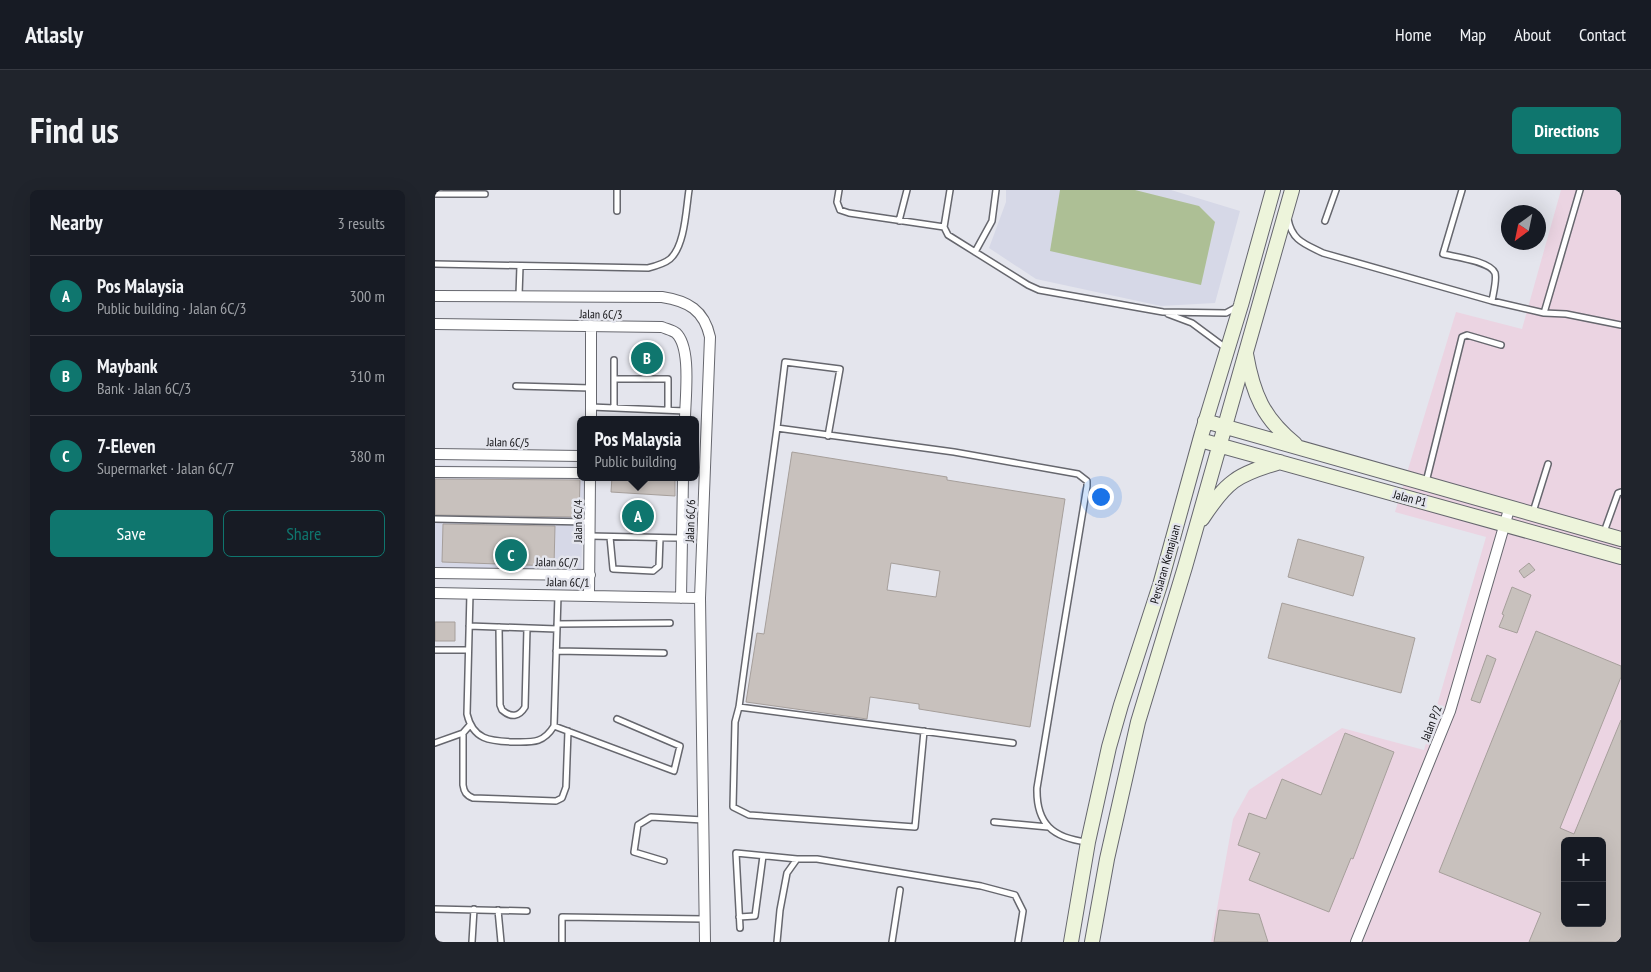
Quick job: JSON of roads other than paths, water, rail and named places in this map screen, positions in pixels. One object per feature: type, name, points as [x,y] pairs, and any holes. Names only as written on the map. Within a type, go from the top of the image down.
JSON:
[{"type":"main road","name":"Persiaran Kemajuan","points":[[1071,942],[1088,842],[1109,747],[1159,585],[1273,190]]},
{"type":"main road","name":"Persiaran Kemajuan","points":[[1091,942],[1107,859],[1138,722],[1292,190]]},
{"type":"main road","points":[[1245,351],[1251,383],[1258,400],[1273,423],[1283,434],[1300,447]]},
{"type":"main road","name":"Jalan P1","points":[[1205,421],[1532,512],[1621,539]]},
{"type":"main road","name":"Jalan P1","points":[[1200,440],[1621,557]]},
{"type":"main road","points":[[1195,530],[1219,494],[1232,480],[1256,469],[1280,462]]},
{"type":"street","name":"Jalan 6C/6","points":[[435,296],[662,297],[677,300],[691,306],[701,315],[707,326],[710,337],[700,598],[705,942]]},
{"type":"street","name":"Jalan 6C/3","points":[[435,324],[661,327],[675,332],[683,341],[686,358],[685,415]]},
{"type":"street","points":[[591,326],[591,416]]},
{"type":"street","name":"Jalan 6C/5","points":[[435,454],[577,456]]},
{"type":"street","points":[[435,472],[577,473]]},
{"type":"street","name":"Jalan 6C/4","points":[[589,595],[590,481]]},
{"type":"street","points":[[681,598],[683,481]]},
{"type":"street","name":"Jalan P/2","points":[[1356,942],[1450,711],[1510,506]]},
{"type":"street","name":"Jalan 6C/7","points":[[435,573],[589,575]]},
{"type":"street","name":"Jalan 6C/1","points":[[435,593],[700,598]]},
{"type":"lane","points":[[617,190],[617,211]]},
{"type":"lane","points":[[435,264],[648,268],[661,265],[671,258],[678,248],[689,190]]},
{"type":"lane","points":[[839,190],[837,202],[840,210],[849,213],[944,227]]},
{"type":"lane","points":[[899,221],[907,190]]},
{"type":"lane","points":[[950,190],[944,227],[949,235],[1039,290],[1163,312],[1226,313],[1241,305]]},
{"type":"lane","points":[[975,252],[992,221],[996,190]]},
{"type":"lane","points":[[1325,221],[1336,190]]},
{"type":"lane","points":[[1462,190],[1443,254],[1484,264],[1491,268],[1495,272],[1492,301]]},
{"type":"lane","points":[[1545,314],[1580,190]]},
{"type":"lane","points":[[435,194],[485,194]]},
{"type":"lane","points":[[1286,209],[1290,228],[1298,241],[1323,253],[1492,301],[1545,314],[1566,314],[1621,325]]},
{"type":"lane","points":[[519,296],[520,266]]},
{"type":"lane","points":[[1163,312],[1192,323],[1228,350]]},
{"type":"lane","points":[[1425,483],[1462,337],[1467,335],[1501,345]]},
{"type":"lane","points":[[614,360],[614,408]]},
{"type":"lane","points":[[829,436],[840,369],[785,362],[739,707],[735,722],[733,807],[749,815],[915,827],[924,731]]},
{"type":"lane","points":[[614,379],[668,379],[668,410]]},
{"type":"lane","points":[[516,386],[591,388]]},
{"type":"lane","points":[[591,407],[668,410],[685,415]]},
{"type":"lane","points":[[777,428],[954,452],[1078,474],[1087,481],[1037,788],[1037,803],[1048,827]]},
{"type":"lane","points":[[1532,512],[1548,464]]},
{"type":"lane","points":[[1604,534],[1618,493],[1621,492]]},
{"type":"lane","points":[[435,519],[590,522]]},
{"type":"lane","points":[[590,536],[682,538]]},
{"type":"lane","points":[[610,537],[613,570],[653,571],[659,566],[660,538]]},
{"type":"lane","points":[[470,593],[467,714],[470,725],[477,733],[493,741],[530,742],[544,738],[554,726],[558,594]]},
{"type":"lane","points":[[469,626],[527,628],[670,623]]},
{"type":"lane","points":[[499,627],[500,705],[502,710],[512,716],[518,715],[525,707],[527,628]]},
{"type":"lane","points":[[435,650],[468,650]]},
{"type":"lane","points":[[557,651],[664,653]]},
{"type":"lane","points":[[739,707],[1013,743]]},
{"type":"lane","points":[[554,726],[674,772],[680,746],[617,719]]},
{"type":"lane","points":[[435,743],[463,733],[470,725]]},
{"type":"lane","points":[[463,733],[463,785],[467,796],[473,798],[557,801],[562,798],[566,788],[568,731]]},
{"type":"lane","points":[[663,861],[634,852],[639,825],[651,818],[703,820]]},
{"type":"lane","points":[[994,822],[1048,827],[1058,834],[1073,840],[1088,842]]},
{"type":"lane","points":[[740,928],[736,853],[817,859],[981,886],[1015,895],[1023,911],[1018,942]]},
{"type":"lane","points":[[739,917],[755,916],[763,856]]},
{"type":"lane","points":[[777,942],[780,910],[787,872],[797,859]]},
{"type":"lane","points":[[892,942],[900,890]]},
{"type":"lane","points":[[435,909],[527,911]]},
{"type":"lane","points":[[472,942],[474,910]]},
{"type":"lane","points":[[498,910],[501,942]]},
{"type":"lane","points":[[561,942],[562,917],[705,919]]},
{"type":"place","name":"Maybank","points":[[647,358]]},
{"type":"place","name":"Pos Malaysia","points":[[638,516]]},
{"type":"place","name":"7-Eleven","points":[[511,555]]}]
